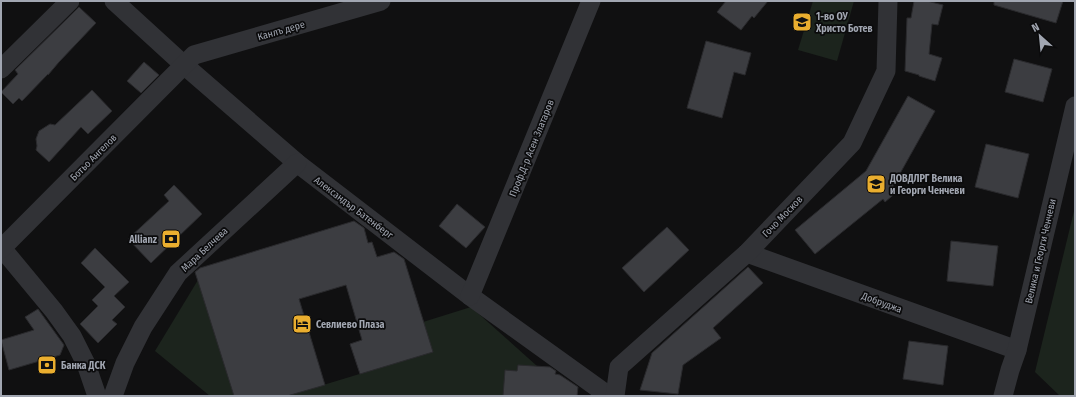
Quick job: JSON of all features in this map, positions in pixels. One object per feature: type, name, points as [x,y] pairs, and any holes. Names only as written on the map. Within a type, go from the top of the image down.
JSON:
[{"type":"street","points":[[1,69],[70,1]]},
{"type":"street","name":"Александър Батенберг","points":[[114,1],[184,65],[297,164],[470,296],[609,396]]},
{"type":"street","name":"Канлъ дере","points":[[184,65],[194,55],[381,1]]},
{"type":"street","name":"Проф.Д-р Асен Златаров","points":[[470,296],[591,1]]},
{"type":"street","name":"Гочо Москов","points":[[615,396],[619,367],[747,253],[852,142],[886,71],[888,1]]},
{"type":"street","name":"Ботьо Ангелов","points":[[1,248],[184,65]]},
{"type":"street","name":"Велика и Георги Ченчеви","points":[[1002,396],[1017,350],[1075,106]]},
{"type":"street","name":"Мара Белчева","points":[[113,396],[125,363],[144,327],[178,273],[297,164]]},
{"type":"street","points":[[1,248],[54,311],[72,336],[86,364],[97,396]]},
{"type":"street","name":"Добруджа","points":[[747,253],[1017,350]]},
{"type":"shaded area","points":[[813,1],[854,1],[837,61],[798,50]]},
{"type":"shaded area","points":[[1075,207],[1075,396],[1060,396],[1035,372]]},
{"type":"shaded area","points":[[198,280],[234,396],[210,396],[155,351]]},
{"type":"shaded area","points":[[471,307],[537,366],[518,365],[517,371],[505,370],[503,396],[287,396],[432,352],[423,322]]},
{"type":"building","points":[[726,1],[768,1],[754,18],[752,16],[741,30],[717,12]]},
{"type":"building","points":[[914,1],[927,1],[943,5],[938,25],[932,24],[929,54],[942,58],[935,81],[905,71],[907,18],[911,18]]},
{"type":"building","points":[[994,1],[1063,1],[1056,23],[994,5]]},
{"type":"building","points":[[79,7],[96,23],[22,101],[19,98],[13,104],[1,92],[18,74],[15,70]]},
{"type":"building","points":[[706,41],[751,53],[745,75],[734,72],[722,118],[687,108]]},
{"type":"building","points":[[1014,59],[1052,69],[1043,102],[1005,92]]},
{"type":"building","points":[[144,62],[159,75],[141,93],[127,81]]},
{"type":"building","points":[[92,90],[112,111],[88,134],[81,127],[49,162],[36,150],[36,139],[39,131],[50,124],[55,125]]},
{"type":"building","points":[[908,96],[935,111],[893,186],[898,191],[885,202],[883,199],[815,254],[795,230],[866,171]]},
{"type":"building","points":[[986,144],[1029,154],[1018,198],[975,187]]},
{"type":"building","points":[[174,185],[202,214],[151,263],[128,239],[169,201],[164,195]]},
{"type":"building","points":[[457,204],[485,227],[466,248],[439,226]]},
{"type":"building","points":[[354,221],[364,228],[368,243],[372,242],[377,257],[394,252],[404,259],[433,352],[360,374],[350,344],[362,340],[346,285],[299,299],[325,385],[287,396],[234,396],[195,272],[200,268]]},
{"type":"building","points":[[667,227],[689,250],[644,292],[622,268]]},
{"type":"building","points":[[951,241],[998,246],[993,286],[947,281]]},
{"type":"building","points":[[95,248],[129,282],[114,296],[125,307],[112,320],[117,324],[98,343],[80,324],[98,306],[92,300],[105,287],[81,263]]},
{"type":"building","points":[[748,267],[763,283],[713,328],[721,338],[683,365],[678,394],[640,390],[652,353]]},
{"type":"building","points":[[38,309],[64,345],[60,355],[9,370],[1,340],[34,330],[25,317]]},
{"type":"building","points":[[909,341],[948,346],[943,385],[903,379]]},
{"type":"building","points":[[518,365],[550,367],[556,371],[555,374],[560,375],[578,387],[577,396],[503,396],[505,370],[517,371]]},
{"type":"place","name":"1-во ОУ Христо Ботев","points":[[802,22]]},
{"type":"place","name":"ДОВДЛРГ Велика и Георги Ченчеви","points":[[876,184]]},
{"type":"place","name":"Allianz","points":[[171,239]]},
{"type":"place","name":"Севлиево Плаза","points":[[302,324]]},
{"type":"place","name":"Банка ДСК","points":[[47,365]]}]
